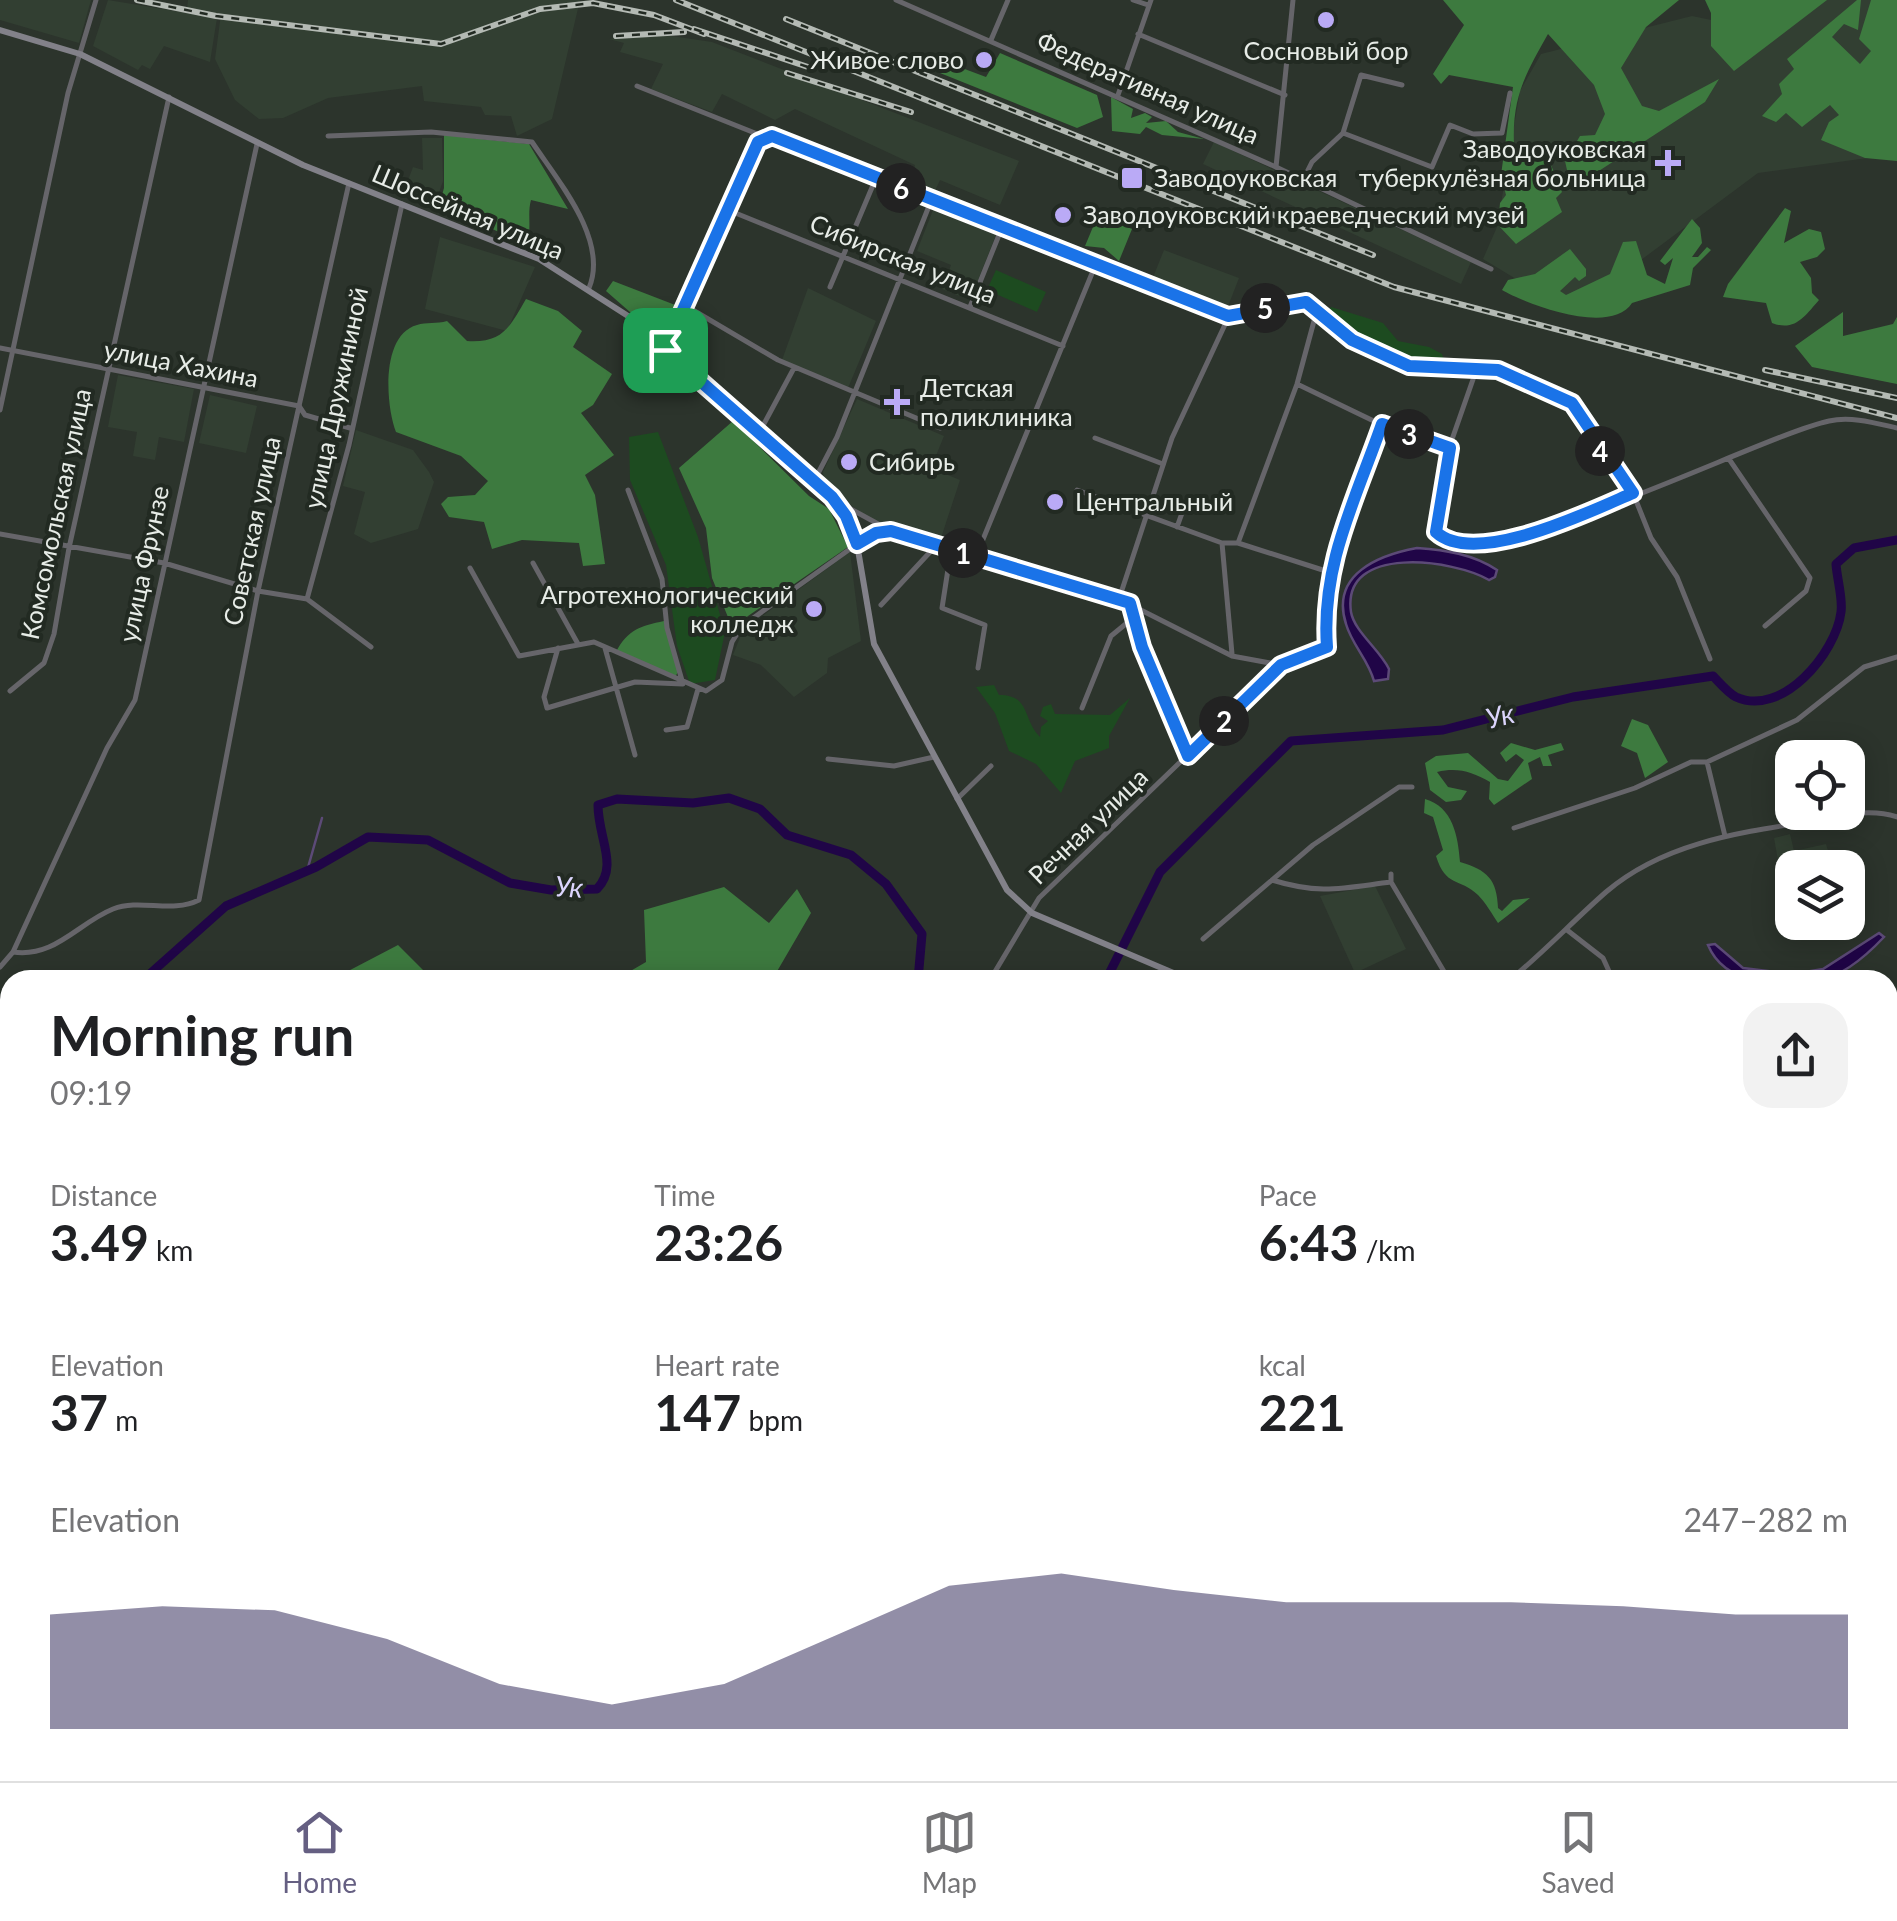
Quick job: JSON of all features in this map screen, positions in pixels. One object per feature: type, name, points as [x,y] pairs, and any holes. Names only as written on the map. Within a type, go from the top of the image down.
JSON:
[{"type":"main road","name":"Шоссейная улица","points":[[0,30],[80,54],[256,144],[539,259],[588,288],[665,350],[832,497],[846,516],[857,544],[874,644],[1007,890],[1032,913],[1166,970]]},
{"type":"street","points":[[0,410],[80,54],[96,0]]},
{"type":"street","name":"Федеративная улица","points":[[896,0],[1118,95],[1491,269]]},
{"type":"street","points":[[991,40],[1008,0]]},
{"type":"street","points":[[1118,95],[1149,3],[1133,0]]},
{"type":"street","points":[[1276,167],[1293,0]]},
{"type":"street","points":[[1138,34],[1285,95]]},
{"type":"street","points":[[1304,180],[1312,162],[1343,133],[1361,75],[1402,85]]},
{"type":"street","points":[[637,86],[1228,316],[1298,301],[1317,310],[1352,340],[1409,366],[1498,370],[1572,403],[1633,493],[1650,538],[1677,577],[1710,659]]},
{"type":"street","points":[[1343,133],[1432,167],[1450,125],[1473,134],[1502,133],[1510,93]]},
{"type":"street","name":"Комсомольская улица","points":[[10,691],[44,663],[54,634],[68,548],[169,97]]},
{"type":"street","points":[[328,136],[430,132],[532,142],[590,242],[596,272],[588,288]]},
{"type":"street","points":[[665,350],[758,142],[766,137]]},
{"type":"street","name":"улица Фрунзе","points":[[0,966],[14,952],[107,748],[131,712],[256,144]]},
{"type":"street","points":[[830,288],[876,178]]},
{"type":"street","name":"Советская улица","points":[[14,952],[45,950],[114,909],[189,906],[205,891],[258,592],[349,183]]},
{"type":"street","points":[[814,481],[855,392],[931,201]]},
{"type":"street","name":"улица Дружининой","points":[[307,598],[328,531],[402,204]]},
{"type":"street","name":"Сибирская улица","points":[[728,210],[1063,346]]},
{"type":"street","points":[[970,307],[1001,230]]},
{"type":"street","points":[[977,554],[1094,266]]},
{"type":"street","points":[[686,306],[794,368],[940,428]]},
{"type":"street","points":[[1238,543],[1297,384],[1317,310]]},
{"type":"street","points":[[1118,600],[1164,464],[1228,316]]},
{"type":"street","name":"улица Хахина","points":[[0,348],[300,406],[306,415],[350,428]]},
{"type":"street","points":[[758,433],[794,368]]},
{"type":"street","points":[[1477,368],[1450,448],[1436,532],[1474,543],[1555,526],[1802,428],[1851,420],[1897,428]]},
{"type":"street","points":[[1297,384],[1382,424],[1450,448]]},
{"type":"street","points":[[1077,490],[1222,543],[1238,543],[1329,572],[1382,424]]},
{"type":"street","points":[[1095,438],[1164,464]]},
{"type":"street","points":[[1729,458],[1810,578],[1806,591],[1766,626]]},
{"type":"street","points":[[628,490],[662,579],[667,628],[683,684]]},
{"type":"street","points":[[832,497],[862,519],[891,531],[1130,603],[1232,656],[1281,665]]},
{"type":"street","points":[[1176,528],[1186,502]]},
{"type":"street","points":[[470,568],[519,656],[594,642],[698,689],[719,686],[742,626],[857,544],[876,533],[891,531]]},
{"type":"street","points":[[0,534],[164,563],[258,592],[307,598],[371,646]]},
{"type":"street","points":[[1222,543],[1232,656]]},
{"type":"street","points":[[881,604],[932,552],[943,548]]},
{"type":"street","points":[[951,550],[942,608],[985,625],[978,668]]},
{"type":"street","points":[[534,564],[578,644]]},
{"type":"street","name":"Речная улица","points":[[996,970],[1039,898],[1281,665],[1327,647],[1324,602],[1329,572]]},
{"type":"street","points":[[1130,603],[1188,756]]},
{"type":"street","points":[[1082,708],[1111,636],[1133,618]]},
{"type":"street","points":[[558,648],[544,697],[546,708],[635,682],[683,684]]},
{"type":"street","points":[[604,648],[636,755]]},
{"type":"street","points":[[1514,828],[1604,800],[1691,762],[1707,762],[1797,720],[1864,667],[1897,658]]},
{"type":"street","points":[[666,730],[687,727],[698,689]]},
{"type":"street","points":[[828,759],[894,766],[934,756]]},
{"type":"street","points":[[1707,762],[1725,836]]},
{"type":"street","points":[[957,800],[990,766]]},
{"type":"street","points":[[1203,939],[1314,845],[1400,787],[1412,787]]},
{"type":"street","points":[[1521,970],[1608,890],[1645,865],[1725,836],[1858,813],[1897,816]]},
{"type":"street","points":[[1390,874],[1443,970]]},
{"type":"street","points":[[1272,880],[1306,891],[1330,892],[1391,882]]},
{"type":"street","points":[[1567,930],[1603,958],[1608,970]]},
{"type":"shaded area","points":[[0,0],[91,0],[79,43],[0,20]]},
{"type":"shaded area","points":[[108,0],[217,18],[210,62],[164,46],[150,69],[142,65],[138,70],[93,46]]},
{"type":"shaded area","points":[[188,0],[580,0],[552,119],[517,136],[511,116],[485,115],[481,107],[424,101],[422,86],[328,98],[283,118],[259,119],[235,100],[215,59],[221,14],[187,9]]},
{"type":"shaded area","name":"Заводоуковская туберкулёзная больница","points":[[1818,0],[1897,0],[1897,154],[1758,173],[1571,312],[1483,259],[1497,227],[1520,91],[1541,54],[1692,16],[1774,33]]},
{"type":"shaded area","points":[[658,34],[712,42],[1019,161],[1000,205],[940,180],[934,193],[909,182],[915,165],[795,109],[775,120],[722,94],[712,112],[651,89],[663,64],[620,52],[624,43],[609,39]]},
{"type":"shaded area","points":[[422,138],[442,138],[443,181],[435,204],[404,191],[413,167],[423,170]]},
{"type":"shaded area","points":[[1214,142],[1471,262],[1461,284],[1203,164]]},
{"type":"shaded area","points":[[933,210],[996,235],[970,300],[942,289],[951,265],[917,251]]},
{"type":"shaded area","points":[[440,237],[535,267],[507,331],[425,309]]},
{"type":"shaded area","points":[[1164,250],[1239,278],[1227,309],[1152,280]]},
{"type":"shaded area","points":[[808,288],[876,321],[848,388],[782,360]]},
{"type":"shaded area","points":[[118,375],[194,389],[184,442],[159,437],[155,460],[133,456],[137,432],[108,427]]},
{"type":"shaded area","points":[[210,395],[257,406],[246,453],[199,443]]},
{"type":"shaded area","points":[[857,399],[944,436],[931,468],[960,480],[940,541],[868,518],[825,486],[823,472]]},
{"type":"shaded area","points":[[356,430],[413,450],[429,472],[434,482],[418,529],[371,543],[354,534],[365,492],[343,486]]},
{"type":"shaded area","points":[[1417,548],[1478,560],[1497,570],[1495,577],[1489,580],[1428,563],[1381,566],[1364,575],[1353,590],[1351,612],[1389,669],[1388,679],[1374,681],[1346,624],[1345,592],[1351,580],[1374,562]]},
{"type":"shaded area","name":"Агротехнологический колледж","points":[[850,552],[861,641],[828,658],[827,673],[794,697],[761,665],[733,655],[743,630]]},
{"type":"shaded area","points":[[1790,834],[1794,850],[1776,850],[1774,838]]},
{"type":"shaded area","points":[[1826,844],[1828,850],[1799,850]]},
{"type":"shaded area","points":[[1375,886],[1406,949],[1354,970],[1320,896]]},
{"type":"shaded area","points":[[1879,933],[1884,937],[1846,969],[1817,970]]},
{"type":"shaded area","points":[[1715,944],[1743,968],[1760,970],[1729,970],[1708,945]]},
{"type":"green space","points":[[1443,0],[1679,0],[1646,27],[1621,68],[1642,106],[1659,111],[1719,79],[1705,102],[1588,178],[1569,179],[1565,161],[1580,136],[1595,135],[1605,114],[1594,85],[1548,34],[1522,87],[1515,113],[1514,145],[1551,165],[1562,192],[1556,198],[1562,212],[1516,244],[1498,225],[1500,203],[1506,195],[1501,175],[1513,87],[1449,75],[1441,84],[1433,74],[1464,25]]},
{"type":"green space","points":[[1705,0],[1827,0],[1734,71],[1711,46],[1711,13]]},
{"type":"green space","points":[[1861,0],[1858,30],[1844,24],[1832,37],[1860,64],[1871,51],[1859,39],[1871,0],[1897,0],[1897,161],[1865,158],[1821,140],[1829,122],[1839,115],[1830,105],[1802,127],[1786,113],[1776,122],[1762,116],[1782,94],[1779,84],[1794,69],[1787,59]]},
{"type":"green space","points":[[1000,53],[1097,95],[1103,117],[1077,128],[935,71],[962,68],[986,77]]},
{"type":"green space","points":[[1111,97],[1133,109],[1131,118],[1145,113],[1152,117],[1146,123],[1166,121],[1178,132],[1204,139],[1162,135],[1146,127],[1140,134],[1112,131]]},
{"type":"green space","points":[[444,135],[529,144],[568,209],[531,200],[527,244],[439,206],[444,188]]},
{"type":"green space","points":[[1785,208],[1791,211],[1784,243],[1809,229],[1821,232],[1825,249],[1817,257],[1800,262],[1811,278],[1812,293],[1819,300],[1799,321],[1780,325],[1772,323],[1766,303],[1723,297],[1728,284]]},
{"type":"green space","points":[[1098,215],[1132,229],[1119,261],[1104,248],[1085,246]]},
{"type":"green space","points":[[1692,219],[1700,228],[1702,243],[1692,257],[1698,257],[1707,247],[1711,250],[1693,268],[1690,285],[1632,303],[1621,313],[1606,317],[1569,314],[1502,290],[1508,280],[1535,274],[1570,249],[1586,269],[1586,276],[1579,281],[1575,277],[1560,291],[1566,295],[1610,274],[1623,242],[1636,241],[1647,275],[1665,284],[1673,258],[1665,265],[1660,261]]},
{"type":"green space","points":[[996,270],[1046,292],[1037,312],[987,290]]},
{"type":"green space","points":[[613,281],[683,308],[671,332],[664,337],[655,334],[606,291]]},
{"type":"green space","points":[[526,299],[558,311],[582,331],[573,347],[612,374],[593,405],[581,413],[614,455],[585,475],[595,495],[605,564],[583,566],[579,543],[522,540],[492,549],[484,522],[449,517],[441,504],[448,497],[475,495],[488,481],[461,456],[396,432],[389,373],[391,357],[405,331],[420,324],[447,321],[467,341],[489,339],[504,332]]},
{"type":"green space","points":[[1331,307],[1383,323],[1398,341],[1429,347],[1442,354],[1446,366],[1413,361],[1383,350],[1327,314]]},
{"type":"green space","points":[[1843,312],[1843,336],[1893,324],[1897,317],[1897,384],[1812,367],[1795,346]]},
{"type":"green space","points":[[733,421],[809,496],[829,509],[848,547],[732,627],[712,578],[706,528],[679,468]]},
{"type":"green space","points":[[658,432],[698,537],[725,632],[715,680],[690,684],[677,646],[666,565],[630,480],[629,437]]},
{"type":"green space","points":[[664,621],[678,672],[675,677],[616,652],[636,630]]},
{"type":"green space","points":[[994,685],[999,695],[1021,704],[1040,737],[1041,727],[1048,721],[1040,716],[1043,707],[1051,704],[1055,714],[1110,715],[1130,698],[1109,736],[1109,748],[1075,761],[1061,793],[1036,764],[1009,751],[995,713],[976,687]]},
{"type":"green space","points":[[1632,719],[1648,725],[1668,762],[1645,778],[1637,753],[1621,746]]},
{"type":"green space","points":[[1511,743],[1535,750],[1561,743],[1564,750],[1548,755],[1552,766],[1543,766],[1540,757],[1528,763],[1532,779],[1494,805],[1489,799],[1490,782],[1465,771],[1437,772],[1448,787],[1467,791],[1461,800],[1446,802],[1430,790],[1425,763],[1436,756],[1468,753],[1498,779],[1508,781],[1524,760],[1516,754],[1506,762],[1500,753]]},
{"type":"green space","points":[[1425,799],[1448,816],[1460,862],[1489,877],[1498,908],[1502,911],[1513,900],[1530,898],[1498,923],[1478,895],[1449,878],[1436,856],[1443,850],[1433,817],[1424,813]]},
{"type":"green space","points":[[724,887],[769,923],[797,889],[811,913],[778,970],[632,970],[646,962],[644,910]]},
{"type":"green space","points":[[398,945],[423,970],[350,970]]},
{"type":"waterway","name":"Ук","points":[[1111,970],[1160,872],[1291,741],[1443,730],[1573,697],[1713,676],[1736,697],[1754,701],[1771,698],[1804,678],[1829,646],[1841,612],[1836,564],[1854,548],[1897,540]]},
{"type":"waterway","name":"Ук","points":[[154,970],[226,906],[316,867],[368,837],[428,840],[510,883],[551,890],[597,889],[607,861],[598,805],[617,799],[693,803],[729,798],[760,809],[787,835],[851,855],[886,884],[922,934],[919,970]]},
{"type":"waterway","points":[[307,871],[322,818]]},
{"type":"railway","points":[[137,0],[216,16],[441,44],[540,9],[593,3],[654,15],[704,34]]},
{"type":"railway","points":[[676,0],[1394,287],[1897,418]]},
{"type":"railway","points":[[786,19],[1373,255]]},
{"type":"railway","points":[[694,29],[808,67]]},
{"type":"railway","points":[[616,36],[684,32]]},
{"type":"railway","points":[[787,73],[911,112]]},
{"type":"railway","points":[[1765,370],[1897,398]]},
{"type":"place","name":"Сосновый бор","points":[[1326,20]]},
{"type":"place","name":"Живое слово","points":[[984,60]]},
{"type":"place","name":"Заводоуковская туберкулёзная больница","points":[[1668,163]]},
{"type":"place","name":"Заводоуковская","points":[[1132,178]]},
{"type":"place","name":"Заводоуковский краеведческий музей","points":[[1063,215]]},
{"type":"place","name":"Детская поликлиника","points":[[897,402]]},
{"type":"place","name":"Сибирь","points":[[849,462]]},
{"type":"place","name":"Центральный","points":[[1055,502]]},
{"type":"place","name":"Агротехнологический колледж","points":[[814,609]]},
{"type":"route","points":[[772,136],[1001,230],[1228,316],[1306,302],[1352,340],[1409,366],[1498,370],[1572,403],[1600,450],[1633,493],[1555,526],[1508,538],[1474,543],[1442,537],[1436,532],[1450,448],[1382,424],[1329,572],[1324,612],[1327,647],[1281,665],[1188,756],[1142,647],[1130,603],[891,531],[876,533],[857,544],[851,525],[832,497],[665,350],[758,142],[772,136]]}]
